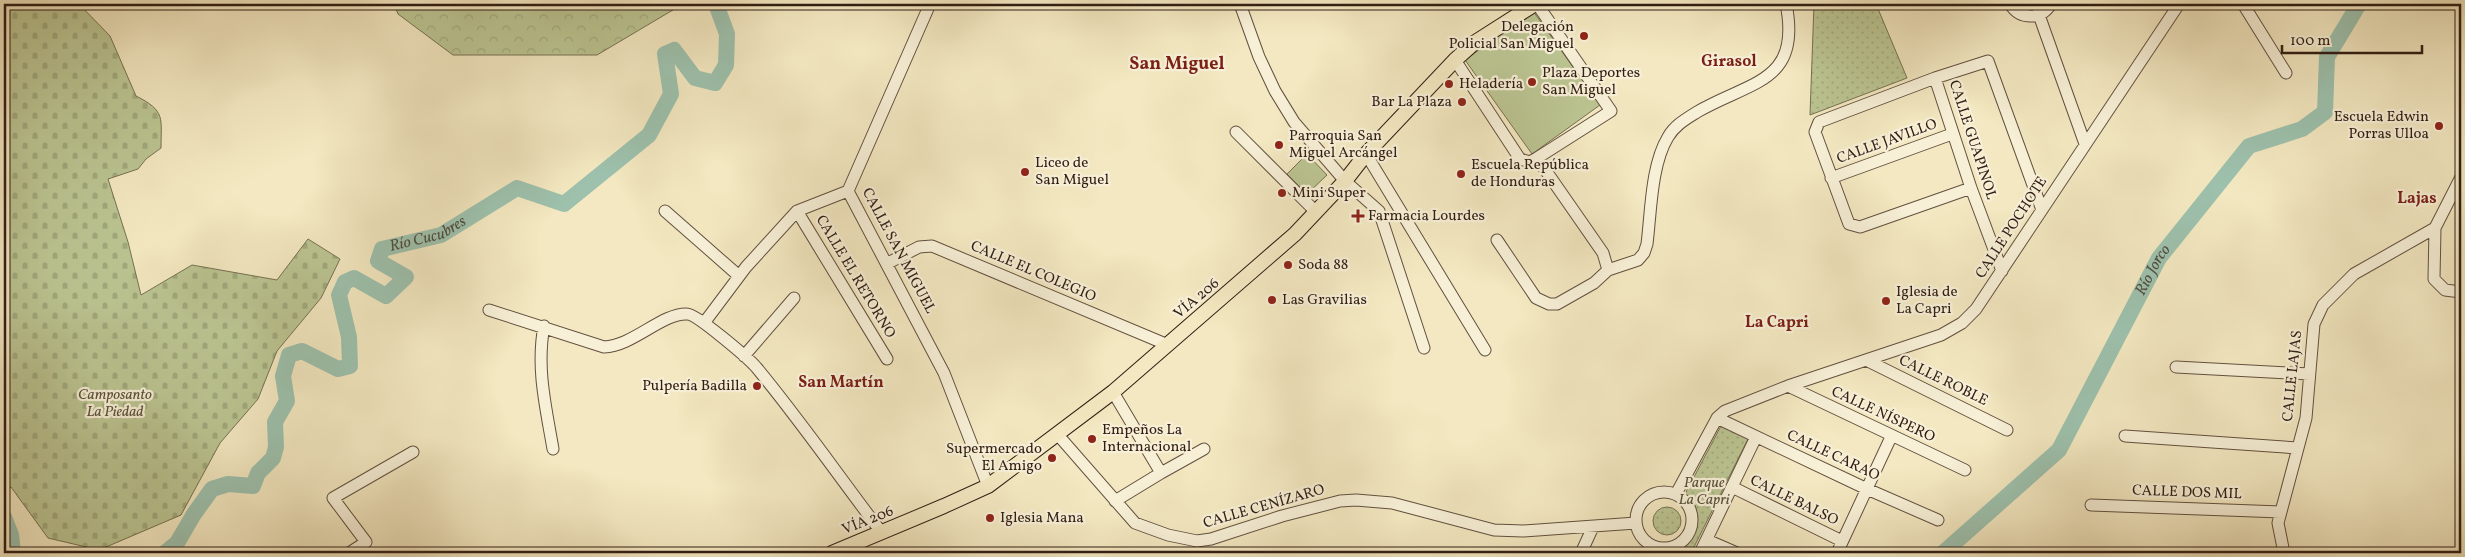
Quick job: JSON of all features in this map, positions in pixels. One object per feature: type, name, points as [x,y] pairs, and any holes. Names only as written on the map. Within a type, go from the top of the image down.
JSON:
[{"type":"main road","name":"VÍA 206","points":[[832,553],[988,486],[1058,435],[1113,392],[1259,268],[1316,212],[1366,154],[1455,60],[1474,43],[1536,4]]},
{"type":"street","name":"CALLE SAN MIGUEL","points":[[930,4],[848,191],[888,263],[944,374],[988,486]]},
{"type":"street","points":[[1240,4],[1258,57],[1275,91],[1294,122],[1344,181],[1379,211],[1424,348]]},
{"type":"street","points":[[1455,60],[1520,159],[1530,162],[1611,111],[1536,4]]},
{"type":"street","points":[[1497,240],[1541,303],[1557,304],[1594,283],[1608,270],[1638,260],[1644,253],[1657,164],[1668,136],[1681,122],[1761,81],[1778,68],[1783,60],[1791,28],[1786,4]]},
{"type":"street","points":[[2010,4],[2017,12],[2024,15],[2039,15],[2051,4]]},
{"type":"street","name":"CALLE POCHOTE","points":[[1717,418],[1733,407],[1788,386],[1942,335],[1962,323],[1976,309],[2002,271],[2179,4]]},
{"type":"street","points":[[2243,4],[2286,73]]},
{"type":"street","points":[[2039,15],[2085,144]]},
{"type":"street","name":"CALLE GUAPINOL","points":[[2002,271],[1952,134],[1935,78],[1988,61],[2042,210]]},
{"type":"street","points":[[1935,78],[1819,122],[1815,132],[1849,224],[1860,227],[1971,188]]},
{"type":"street","points":[[1236,132],[1316,212]]},
{"type":"street","name":"CALLE JAVILLO","points":[[1832,178],[1952,134]]},
{"type":"street","points":[[1366,154],[1485,350]]},
{"type":"street","points":[[1537,158],[1603,253],[1608,270]]},
{"type":"street","points":[[2461,177],[2435,228],[2434,279],[2445,290],[2461,292]]},
{"type":"street","points":[[704,323],[739,276],[797,211],[848,191]]},
{"type":"street","points":[[665,211],[739,276]]},
{"type":"street","name":"CALLE EL RETORNO","points":[[797,211],[887,359]]},
{"type":"street","name":"CALLE LAJAS","points":[[2284,553],[2278,523],[2306,418],[2314,324],[2323,305],[2354,274],[2435,228]]},
{"type":"street","name":"CALLE EL COLEGIO","points":[[888,263],[920,247],[932,246],[1168,345]]},
{"type":"street","points":[[744,356],[794,298]]},
{"type":"street","points":[[489,310],[544,326],[604,348],[616,347],[677,315],[689,314],[704,323],[754,365],[882,533]]},
{"type":"street","points":[[544,326],[540,344],[541,385],[554,449]]},
{"type":"street","name":"CALLE ROBLE","points":[[1866,360],[2008,430]]},
{"type":"street","points":[[2176,367],[2309,374]]},
{"type":"street","name":"CALLE NÍSPERO","points":[[1788,386],[1891,437],[1965,470]]},
{"type":"street","points":[[1113,392],[1161,473]]},
{"type":"street","points":[[1676,494],[1717,418]]},
{"type":"street","name":"CALLE CARAO","points":[[1717,418],[1867,489],[1938,520]]},
{"type":"street","name":"CALLE CENÍZARO","points":[[1058,435],[1135,523],[1168,535],[1198,541],[1211,539],[1282,516],[1340,501],[1356,500],[1392,503],[1494,530],[1523,531],[1593,528],[1636,523]]},
{"type":"street","points":[[1700,553],[1756,436]]},
{"type":"street","points":[[2125,436],[2298,448]]},
{"type":"street","points":[[1837,553],[1891,437]]},
{"type":"street","points":[[1115,501],[1204,449]]},
{"type":"street","points":[[349,553],[366,542],[333,498],[413,452]]},
{"type":"street","name":"CALLE BALSO","points":[[1732,487],[1842,541]]},
{"type":"street","points":[[1664,492],[1676,494],[1688,505],[1691,513],[1689,531],[1677,544],[1649,549],[1636,523],[1636,513],[1647,497],[1664,492]]},
{"type":"street","name":"CALLE DOS MIL","points":[[2091,504],[2281,512]]},
{"type":"street","points":[[1581,553],[1593,528]]},
{"type":"street","points":[[1707,540],[1737,553]]},
{"type":"green space","name":"Camposanto La Piedad","points":[[4,4],[79,4],[110,36],[136,96],[153,106],[160,116],[161,148],[146,159],[138,169],[108,179],[128,242],[141,295],[192,265],[277,280],[308,239],[340,259],[321,298],[277,351],[258,399],[220,443],[181,515],[99,550],[48,538],[11,487],[4,490]]},
{"type":"green space","points":[[394,4],[683,4],[597,55],[453,55],[398,14]]},
{"type":"green space","points":[[1814,4],[1876,4],[1907,78],[1810,115]]},
{"type":"green space","name":"Plaza Deportes San Miguel","points":[[1533,11],[1600,105],[1532,154],[1465,60]]},
{"type":"green space","points":[[1307,154],[1327,175],[1307,194],[1287,174]]},
{"type":"green space","name":"Parque La Capri","points":[[1722,424],[1749,437],[1691,553],[1654,553],[1655,551],[1678,547],[1687,542],[1692,534],[1696,526],[1696,516],[1685,494]]},
{"type":"green space","points":[[1667,507],[1677,511],[1681,521],[1677,531],[1667,535],[1657,531],[1653,521],[1657,511]]},
{"type":"waterway","name":"Río Cucubres","points":[[165,553],[177,543],[194,514],[212,489],[228,484],[253,486],[258,473],[273,458],[276,447],[275,422],[287,401],[283,376],[289,355],[302,351],[338,369],[350,366],[349,337],[339,295],[345,282],[354,278],[386,296],[406,277],[378,261],[382,249],[441,235],[517,188],[564,204],[649,135],[671,94],[665,54],[674,50],[695,78],[715,83],[726,65],[727,34],[716,4]]},
{"type":"waterway","name":"Río Jorco","points":[[1943,553],[2059,450],[2159,258],[2249,146],[2302,129],[2325,112],[2327,57],[2359,4]]},
{"type":"waterway","name":"Río Cucubres","points":[[4,517],[11,535],[13,553]]},
{"type":"place","name":"Delegación Policial San Miguel","points":[[1584,36]]},
{"type":"place","name":"Plaza Deportes San Miguel","points":[[1532,82]]},
{"type":"place","name":"Heladería","points":[[1449,84]]},
{"type":"place","name":"Bar La Plaza","points":[[1462,102]]},
{"type":"place","name":"Escuela Edwin Porras Ulloa","points":[[2439,126]]},
{"type":"place","name":"Parroquia San Miguel Arcángel","points":[[1279,145]]},
{"type":"place","name":"Liceo de San Miguel","points":[[1025,172]]},
{"type":"place","name":"Escuela República de Honduras","points":[[1461,174]]},
{"type":"place","name":"Mini Super","points":[[1282,193]]},
{"type":"place","name":"Farmacia Lourdes","points":[[1358,216]]},
{"type":"place","name":"Soda 88","points":[[1288,265]]},
{"type":"place","name":"Las Gravilias","points":[[1272,300]]},
{"type":"place","name":"Iglesia de La Capri","points":[[1886,301]]},
{"type":"place","name":"Pulpería Badilla","points":[[757,386]]},
{"type":"place","name":"Empeños La Internacional","points":[[1092,439]]},
{"type":"place","name":"Supermercado El Amigo","points":[[1052,458]]},
{"type":"place","name":"Iglesia Mana","points":[[990,518]]},
{"type":"district","name":"Girasol","points":[[1729,62]]},
{"type":"district","name":"San Miguel","points":[[1177,64]]},
{"type":"district","name":"Lajas","points":[[2417,199]]},
{"type":"district","name":"La Capri","points":[[1777,323]]},
{"type":"district","name":"San Martín","points":[[841,383]]}]
